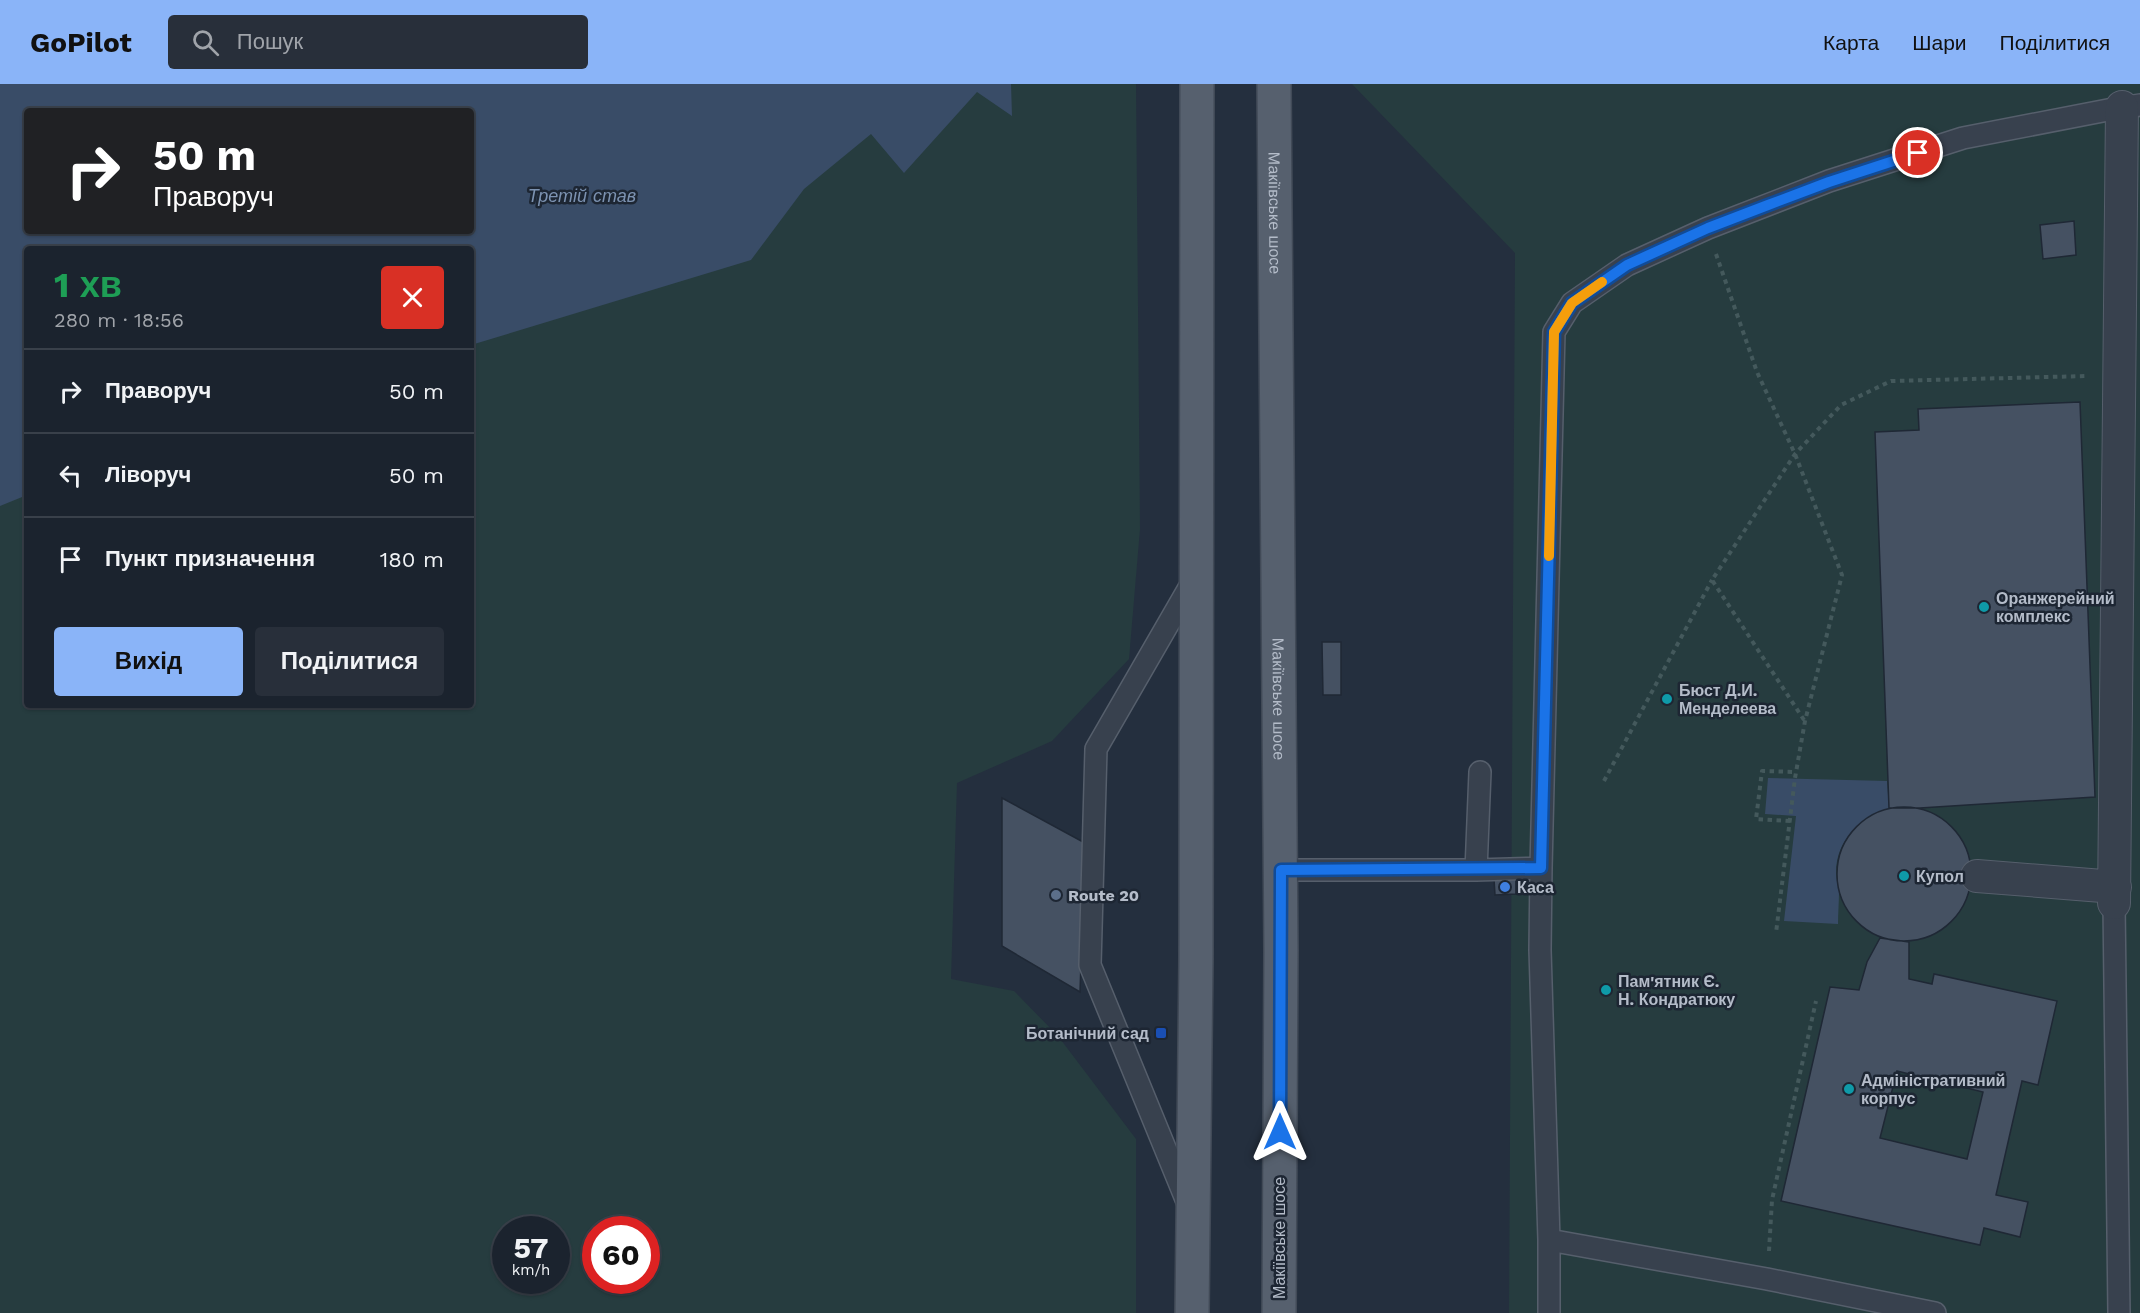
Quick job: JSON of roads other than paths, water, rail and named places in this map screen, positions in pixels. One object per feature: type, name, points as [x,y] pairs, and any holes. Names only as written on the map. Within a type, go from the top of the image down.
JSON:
[{"type":"main road","points":[[1192,1313],[1196,959],[1197,84]]},
{"type":"main road","name":"Макіївське шосе","points":[[1274,84],[1281,870],[1279,1313]]},
{"type":"street","points":[[1977,876],[2115,895],[2129,628],[2119,375],[2122,104]]},
{"type":"lane","points":[[1549,1313],[1549,1240],[1540,950],[1554,332],[1572,303],[1627,265],[1708,228],[1829,182],[1963,138],[2122,104]]},
{"type":"lane","points":[[1193,1216],[1090,964],[1096,749],[1196,576]]},
{"type":"lane","points":[[1476,870],[1480,772]]},
{"type":"lane","points":[[1281,870],[1541,868]]},
{"type":"lane","points":[[2115,895],[2119,1313]]},
{"type":"lane","points":[[1549,1240],[1935,1313]]},
{"type":"water","name":"Третій став","points":[[0,84],[1011,84],[1012,116],[977,92],[904,173],[871,134],[804,189],[751,260],[474,344],[474,246],[24,246],[24,496],[0,506]]},
{"type":"water","points":[[1768,778],[1887,781],[1889,808],[1859,825],[1840,850],[1836,873],[1839,891],[1838,924],[1784,921],[1796,816],[1765,814]]},
{"type":"place","name":"Оранжерейний комплекс","points":[[1984,607]]},
{"type":"place","name":"Бюст Д.И. Менделеева","points":[[1667,699]]},
{"type":"place","name":"Купол","points":[[1904,876]]},
{"type":"place","name":"Каса","points":[[1505,887]]},
{"type":"place","name":"Route 20","points":[[1056,895]]},
{"type":"place","name":"Пам'ятник Є. Н. Кондратюку","points":[[1606,990]]},
{"type":"place","name":"Ботанічний сад","points":[[1161,1033]]},
{"type":"place","name":"Адміністративний корпус","points":[[1849,1089]]}]
